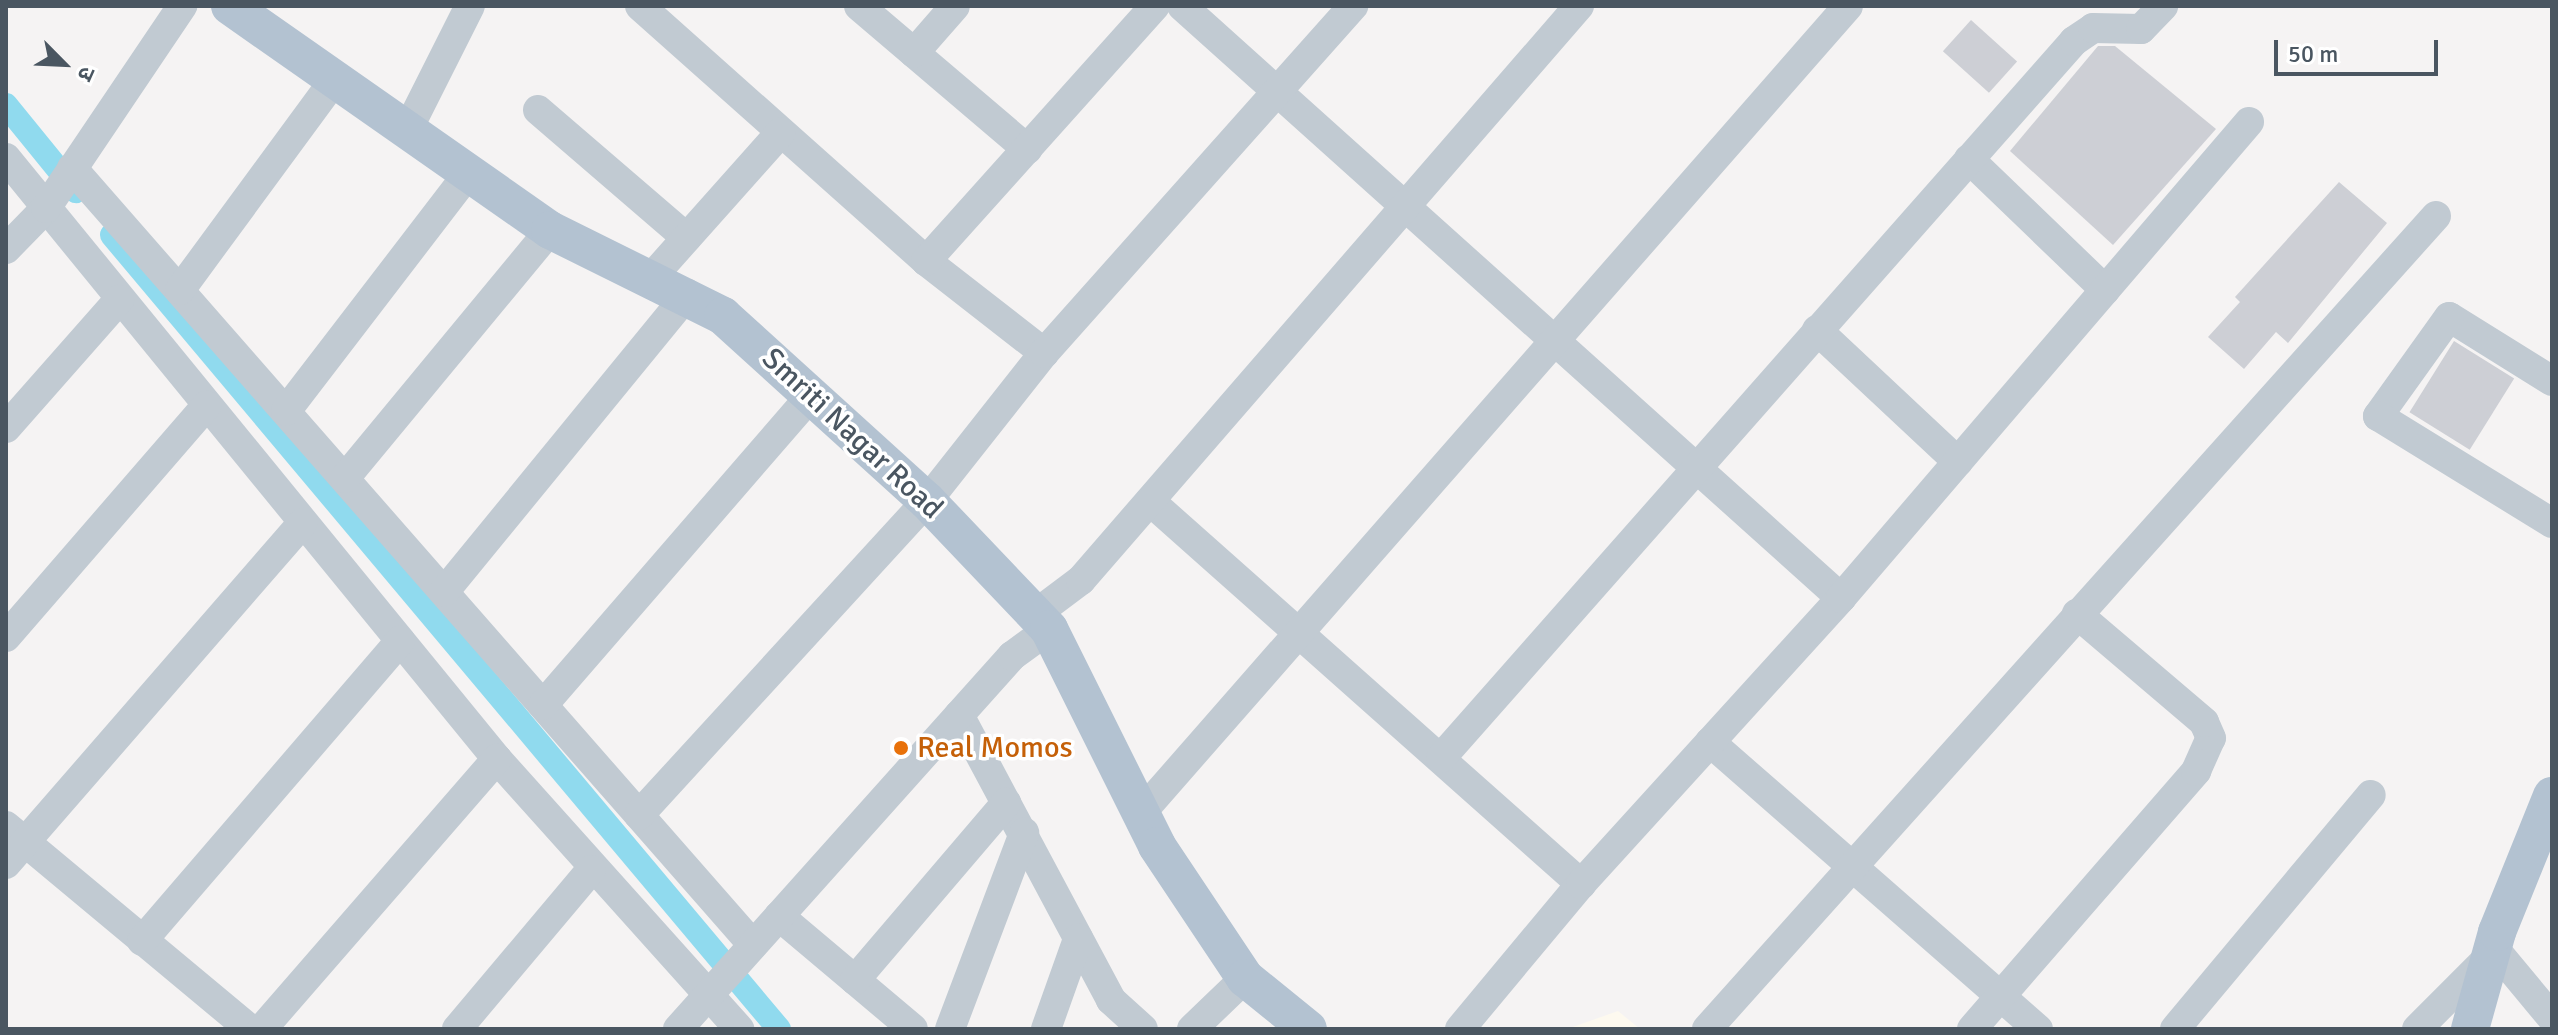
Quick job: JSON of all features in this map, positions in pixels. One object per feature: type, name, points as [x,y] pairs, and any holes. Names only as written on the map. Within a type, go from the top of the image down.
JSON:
[{"type":"main road","name":"Smriti Nagar Road","points":[[230,6],[336,78],[466,176],[550,230],[688,294],[723,316],[927,501],[1043,621],[1140,814],[1245,978],[1308,1029]]},
{"type":"main road","points":[[2470,1029],[2492,951],[2552,796]]},
{"type":"street","points":[[6,249],[46,208],[182,6]]},
{"type":"street","points":[[407,131],[470,6]]},
{"type":"street","points":[[640,6],[926,261],[1044,353]]},
{"type":"street","points":[[859,6],[1027,149]]},
{"type":"street","points":[[914,53],[955,6]]},
{"type":"street","points":[[926,261],[1155,6]]},
{"type":"street","points":[[1182,6],[1279,91],[1405,210],[1841,598]]},
{"type":"street","points":[[639,815],[927,501],[1044,353],[1353,6]]},
{"type":"street","points":[[678,1029],[1081,580],[1579,6]]},
{"type":"street","points":[[1140,814],[1551,340],[1848,6]]},
{"type":"street","points":[[1441,758],[2074,41],[2093,28],[2141,29],[2163,6]]},
{"type":"street","points":[[180,290],[336,78]]},
{"type":"street","points":[[538,110],[687,238]]},
{"type":"street","points":[[1460,1029],[1581,884],[1841,598],[2249,122]]},
{"type":"street","points":[[651,278],[781,132]]},
{"type":"street","points":[[6,158],[497,759],[591,870],[739,1029]]},
{"type":"street","points":[[1969,159],[2105,290]]},
{"type":"street","points":[[72,168],[753,945]]},
{"type":"street","points":[[286,411],[466,176]]},
{"type":"street","points":[[1707,1029],[2436,216]]},
{"type":"street","points":[[345,478],[550,230]]},
{"type":"street","points":[[444,592],[688,294]]},
{"type":"street","points":[[6,428],[119,300]]},
{"type":"street","points":[[2552,381],[2449,317],[2378,416],[2552,523]]},
{"type":"street","points":[[1817,330],[1958,462]]},
{"type":"street","points":[[543,705],[812,395]]},
{"type":"street","points":[[6,637],[206,406]]},
{"type":"street","points":[[1150,501],[1581,884]]},
{"type":"street","points":[[250,1029],[142,941],[12,844],[302,523]]},
{"type":"street","points":[[1972,1029],[2196,771],[2211,738],[2204,722],[2077,614]]},
{"type":"street","points":[[142,941],[400,641]]},
{"type":"street","points":[[959,715],[1111,1000],[1143,1029]]},
{"type":"street","points":[[1710,742],[2038,1029]]},
{"type":"street","points":[[262,1029],[497,759]]},
{"type":"street","points":[[2175,1029],[2371,795]]},
{"type":"street","points":[[855,980],[1006,803]]},
{"type":"street","points":[[950,1029],[1024,833]]},
{"type":"street","points":[[457,1029],[591,870]]},
{"type":"street","points":[[779,916],[913,1029]]},
{"type":"street","points":[[1046,1029],[1078,939]]},
{"type":"street","points":[[2417,1029],[2492,951],[2552,1018]]},
{"type":"street","points":[[1192,1029],[1245,978]]},
{"type":"shaded area","points":[[1618,1011],[1640,1029],[1567,1029]]},
{"type":"building","points":[[1971,20],[2017,61],[1989,93],[1943,51]]},
{"type":"building","points":[[2098,46],[2115,46],[2216,129],[2113,245],[2010,151]]},
{"type":"building","points":[[2339,182],[2387,223],[2288,343],[2276,332],[2244,369],[2208,337],[2240,302],[2235,297]]},
{"type":"building","points":[[2454,341],[2514,379],[2470,450],[2409,412]]},
{"type":"waterway","points":[[6,105],[76,191]]},
{"type":"waterway","points":[[112,235],[779,1029]]},
{"type":"place","name":"Real Momos","points":[[901,748]]}]
